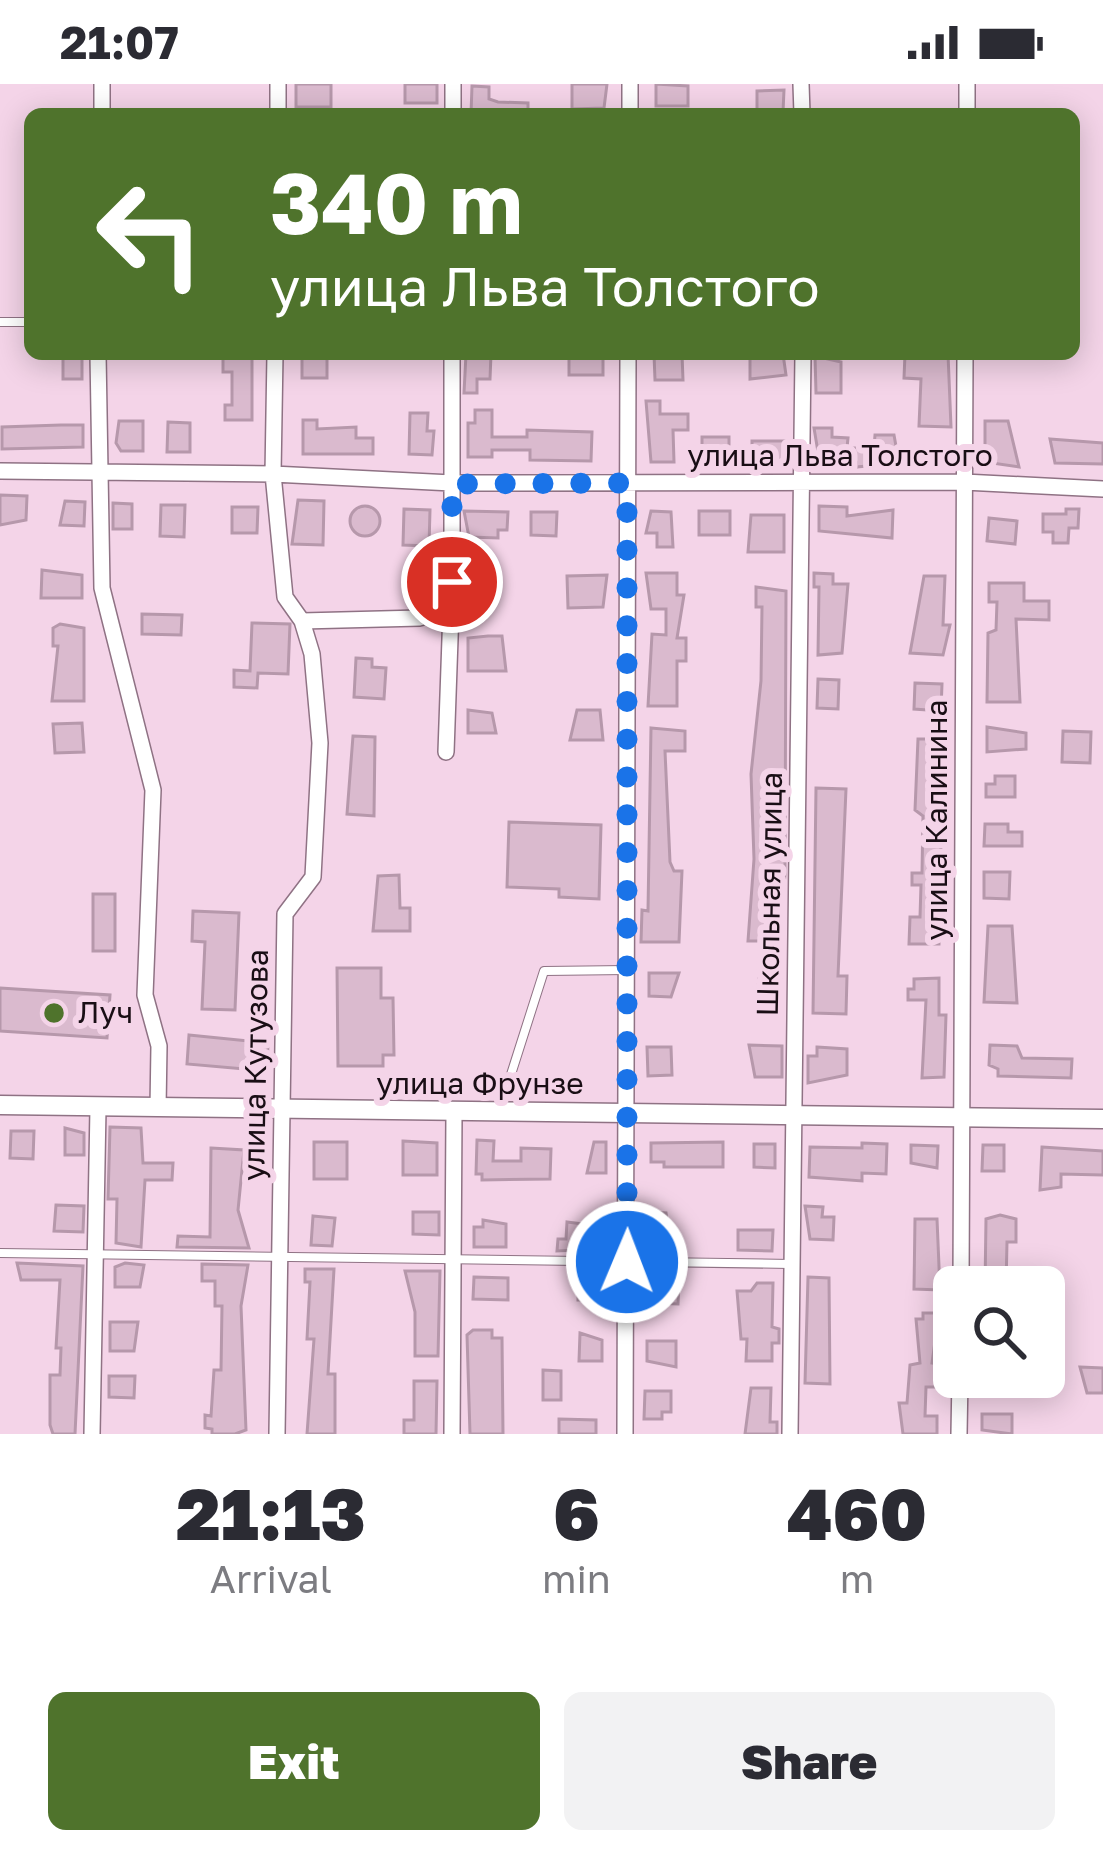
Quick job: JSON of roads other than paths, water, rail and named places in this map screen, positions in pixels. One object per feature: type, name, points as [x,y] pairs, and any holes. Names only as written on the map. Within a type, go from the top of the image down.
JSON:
[{"type":"street","points":[[98,360],[96,471],[102,588],[153,790],[146,995],[159,1046],[158,1108]]},
{"type":"street","name":"улица Кутузова","points":[[275,360],[273,474],[285,597],[302,621],[312,653],[320,743],[313,877],[285,914],[277,1434]]},
{"type":"street","points":[[446,752],[452,360]]},
{"type":"street","points":[[625,1434],[628,360]]},
{"type":"street","name":"Школьная улица","points":[[790,1434],[803,360]]},
{"type":"street","name":"улица Калинина","points":[[961,1266],[965,360]]},
{"type":"street","name":"улица Льва Толстого","points":[[0,471],[273,474],[452,484],[964,482],[1103,489]]},
{"type":"street","points":[[302,621],[420,618],[452,582]]},
{"type":"street","name":"улица Фрунзе","points":[[0,1105],[282,1113],[1103,1119]]},
{"type":"street","points":[[92,1434],[98,1108]]},
{"type":"street","points":[[452,1434],[454,1113]]},
{"type":"street","points":[[959,1398],[959,1434]]},
{"type":"lane","points":[[499,1113],[544,971],[628,970]]},
{"type":"lane","points":[[0,1253],[792,1264]]},
{"type":"place","name":"Луч","points":[[54,1013]]}]
